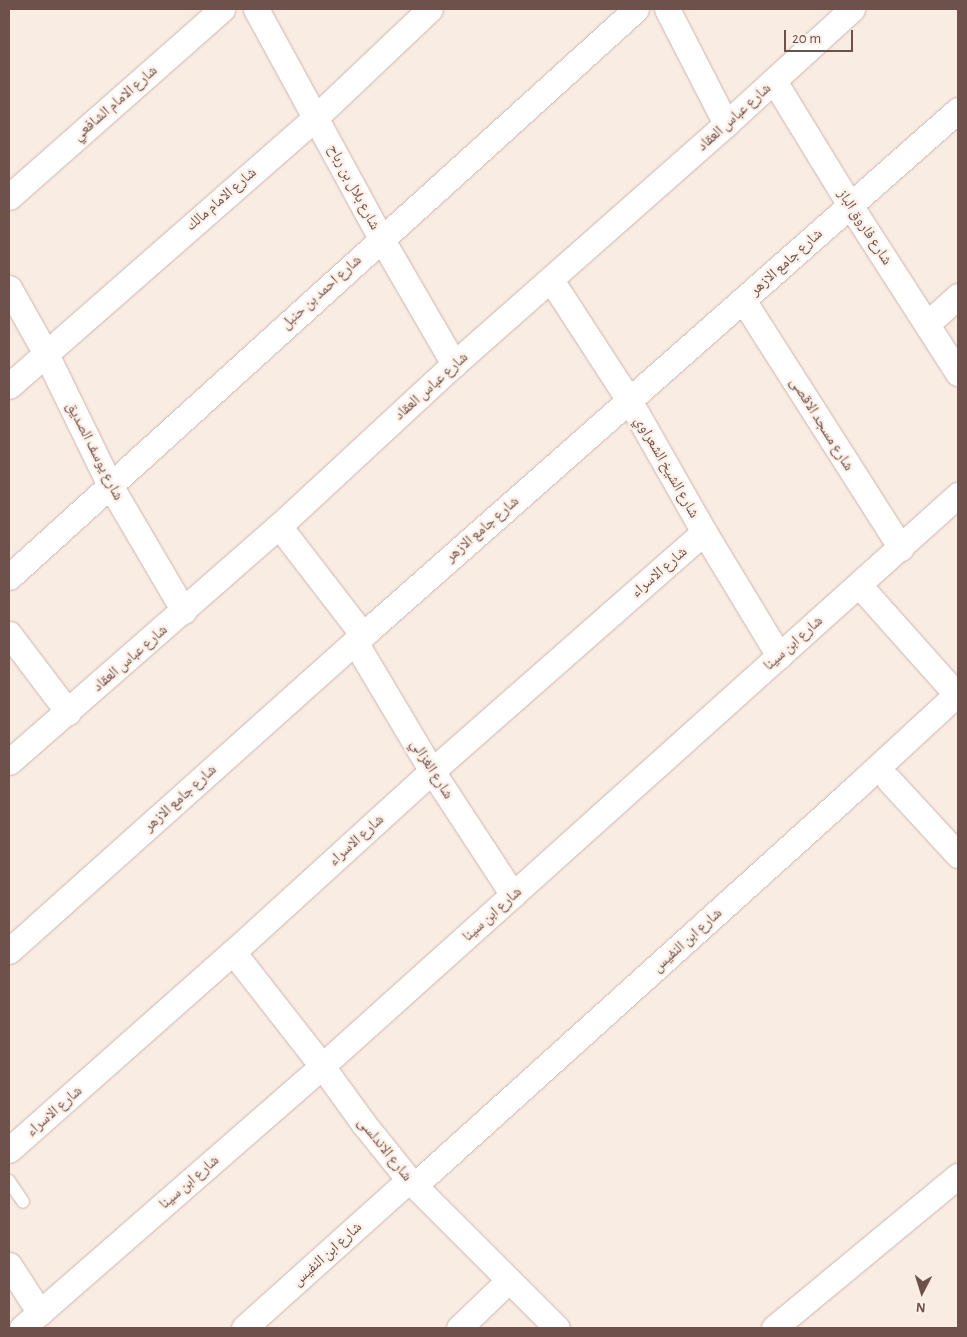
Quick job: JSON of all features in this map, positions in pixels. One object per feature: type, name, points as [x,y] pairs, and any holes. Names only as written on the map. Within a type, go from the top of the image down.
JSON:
[{"type":"street","name":"شارع الامام الشافعي","points":[[9,197],[222,9]]},
{"type":"street","name":"شارع بلال بن رباح","points":[[256,9],[381,238],[454,364]]},
{"type":"street","name":"شارع الامام مالك","points":[[9,386],[316,117],[430,9]]},
{"type":"street","name":"شارع احمد بن حنبل","points":[[9,577],[636,9]]},
{"type":"street","points":[[667,9],[726,124]]},
{"type":"street","name":"شارع عباس العقاد","points":[[9,762],[184,611],[454,364],[726,124],[852,9]]},
{"type":"street","name":"شارع فاروق الباز","points":[[774,81],[850,205],[958,372]]},
{"type":"street","name":"شارع جامع الازهر","points":[[9,951],[359,638],[958,110]]},
{"type":"street","name":"شارع الشيخ الشعراوي","points":[[551,280],[629,400],[704,532],[779,656]]},
{"type":"street","name":"شارع يوسف الصديق","points":[[9,288],[46,352],[110,485],[184,611]]},
{"type":"street","points":[[926,324],[958,296]]},
{"type":"street","name":"شارع مسجد الاقصى","points":[[744,300],[901,548]]},
{"type":"street","name":"شارع ابن سينا","points":[[31,1320],[322,1066],[958,495]]},
{"type":"street","name":"شارع الغزالي","points":[[279,526],[359,638],[432,771],[513,895]]},
{"type":"street","name":"شارع الاسراء","points":[[9,1150],[233,952],[432,771],[704,532]]},
{"type":"street","points":[[859,585],[958,694]]},
{"type":"street","points":[[9,634],[68,712]]},
{"type":"street","name":"شارع ابن النفيس","points":[[244,1328],[412,1183],[958,694]]},
{"type":"street","points":[[889,780],[958,855]]},
{"type":"street","name":"شارع الاندلسى","points":[[233,952],[322,1066],[364,1124],[412,1183],[557,1328]]},
{"type":"street","points":[[774,1328],[958,1176]]},
{"type":"street","points":[[9,1265],[31,1320]]},
{"type":"street","points":[[458,1328],[509,1280]]},
{"type":"lane","points":[[9,1181],[23,1202]]}]
